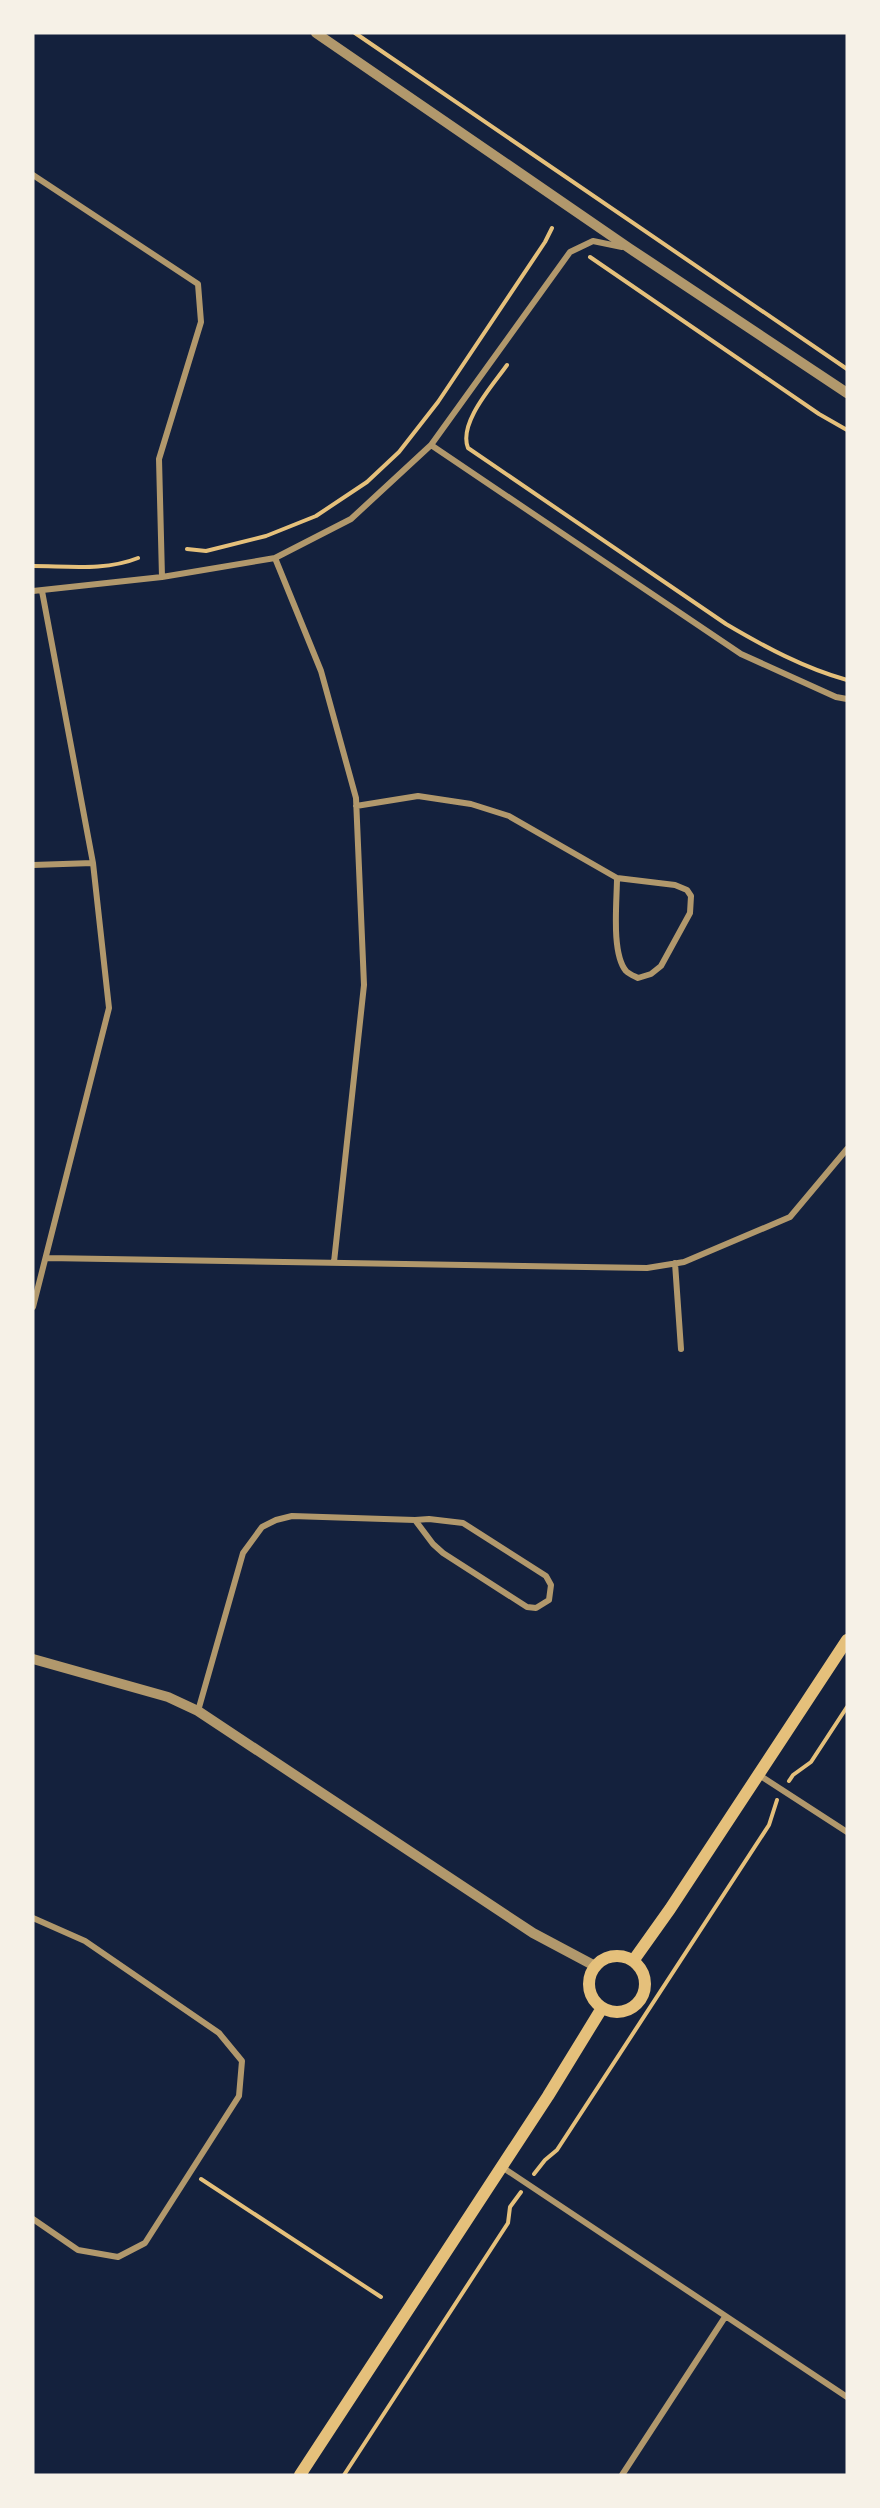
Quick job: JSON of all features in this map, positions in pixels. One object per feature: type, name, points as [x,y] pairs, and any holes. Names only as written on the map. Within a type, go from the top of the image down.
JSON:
[{"type":"main road","points":[[633,1961],[847,1640]]},
{"type":"main road","points":[[609,1956],[626,1957],[633,1961],[644,1976],[645,1986],[638,2003],[621,2012],[603,2008],[595,2002],[590,1994],[590,1974],[595,1966],[609,1956]]},
{"type":"main road","points":[[300,2475],[603,2008]]},
{"type":"street","points":[[316,33],[629,248],[847,393]]},
{"type":"street","points":[[33,175],[198,284],[201,322],[159,459],[162,577]]},
{"type":"street","points":[[33,591],[162,577],[275,558],[351,519],[431,445],[570,252],[592,241],[629,248]]},
{"type":"street","points":[[431,445],[741,654],[836,697],[847,699]]},
{"type":"street","points":[[275,558],[321,671],[356,806],[364,985],[334,1262]]},
{"type":"street","points":[[33,1307],[109,1008],[93,863],[42,591]]},
{"type":"street","points":[[356,806],[418,796],[471,804],[509,816],[617,878],[675,885],[687,890],[691,896],[690,913],[661,966],[651,974],[638,978],[627,973],[620,961],[617,946],[617,878]]},
{"type":"street","points":[[33,865],[93,863]]},
{"type":"street","points":[[47,1258],[647,1268],[684,1262],[790,1217],[847,1149]]},
{"type":"street","points":[[675,1263],[681,1349]]},
{"type":"street","points":[[198,1711],[243,1553],[262,1527],[276,1520],[292,1516],[444,1520],[463,1523],[546,1576],[551,1585],[549,1600],[536,1608],[527,1607],[443,1553],[433,1544],[415,1520]]},
{"type":"street","points":[[33,1659],[168,1697],[198,1711],[533,1933],[595,1966]]},
{"type":"street","points":[[759,1775],[847,1832]]},
{"type":"street","points":[[33,1918],[85,1941],[219,2033],[242,2061],[239,2096],[145,2243],[118,2257],[78,2250],[33,2219]]},
{"type":"street","points":[[501,2166],[847,2397]]},
{"type":"street","points":[[622,2475],[725,2316]]},
{"type":"path","points":[[355,33],[847,369]]},
{"type":"path","points":[[187,549],[206,551],[266,536],[316,516],[367,482],[399,452],[438,402],[545,242],[552,228]]},
{"type":"path","points":[[583,259],[588,256],[819,414],[847,430]]},
{"type":"path","points":[[509,363],[472,416],[465,434],[468,448],[726,624],[765,648],[847,680]]},
{"type":"path","points":[[33,566],[92,566],[126,562],[138,558]]},
{"type":"path","points":[[793,1775],[811,1762],[847,1707]]},
{"type":"path","points":[[540,2165],[557,2150],[769,1825],[774,1805]]},
{"type":"path","points":[[190,2172],[381,2297]]},
{"type":"path","points":[[344,2475],[508,2223],[510,2207],[514,2202]]}]
